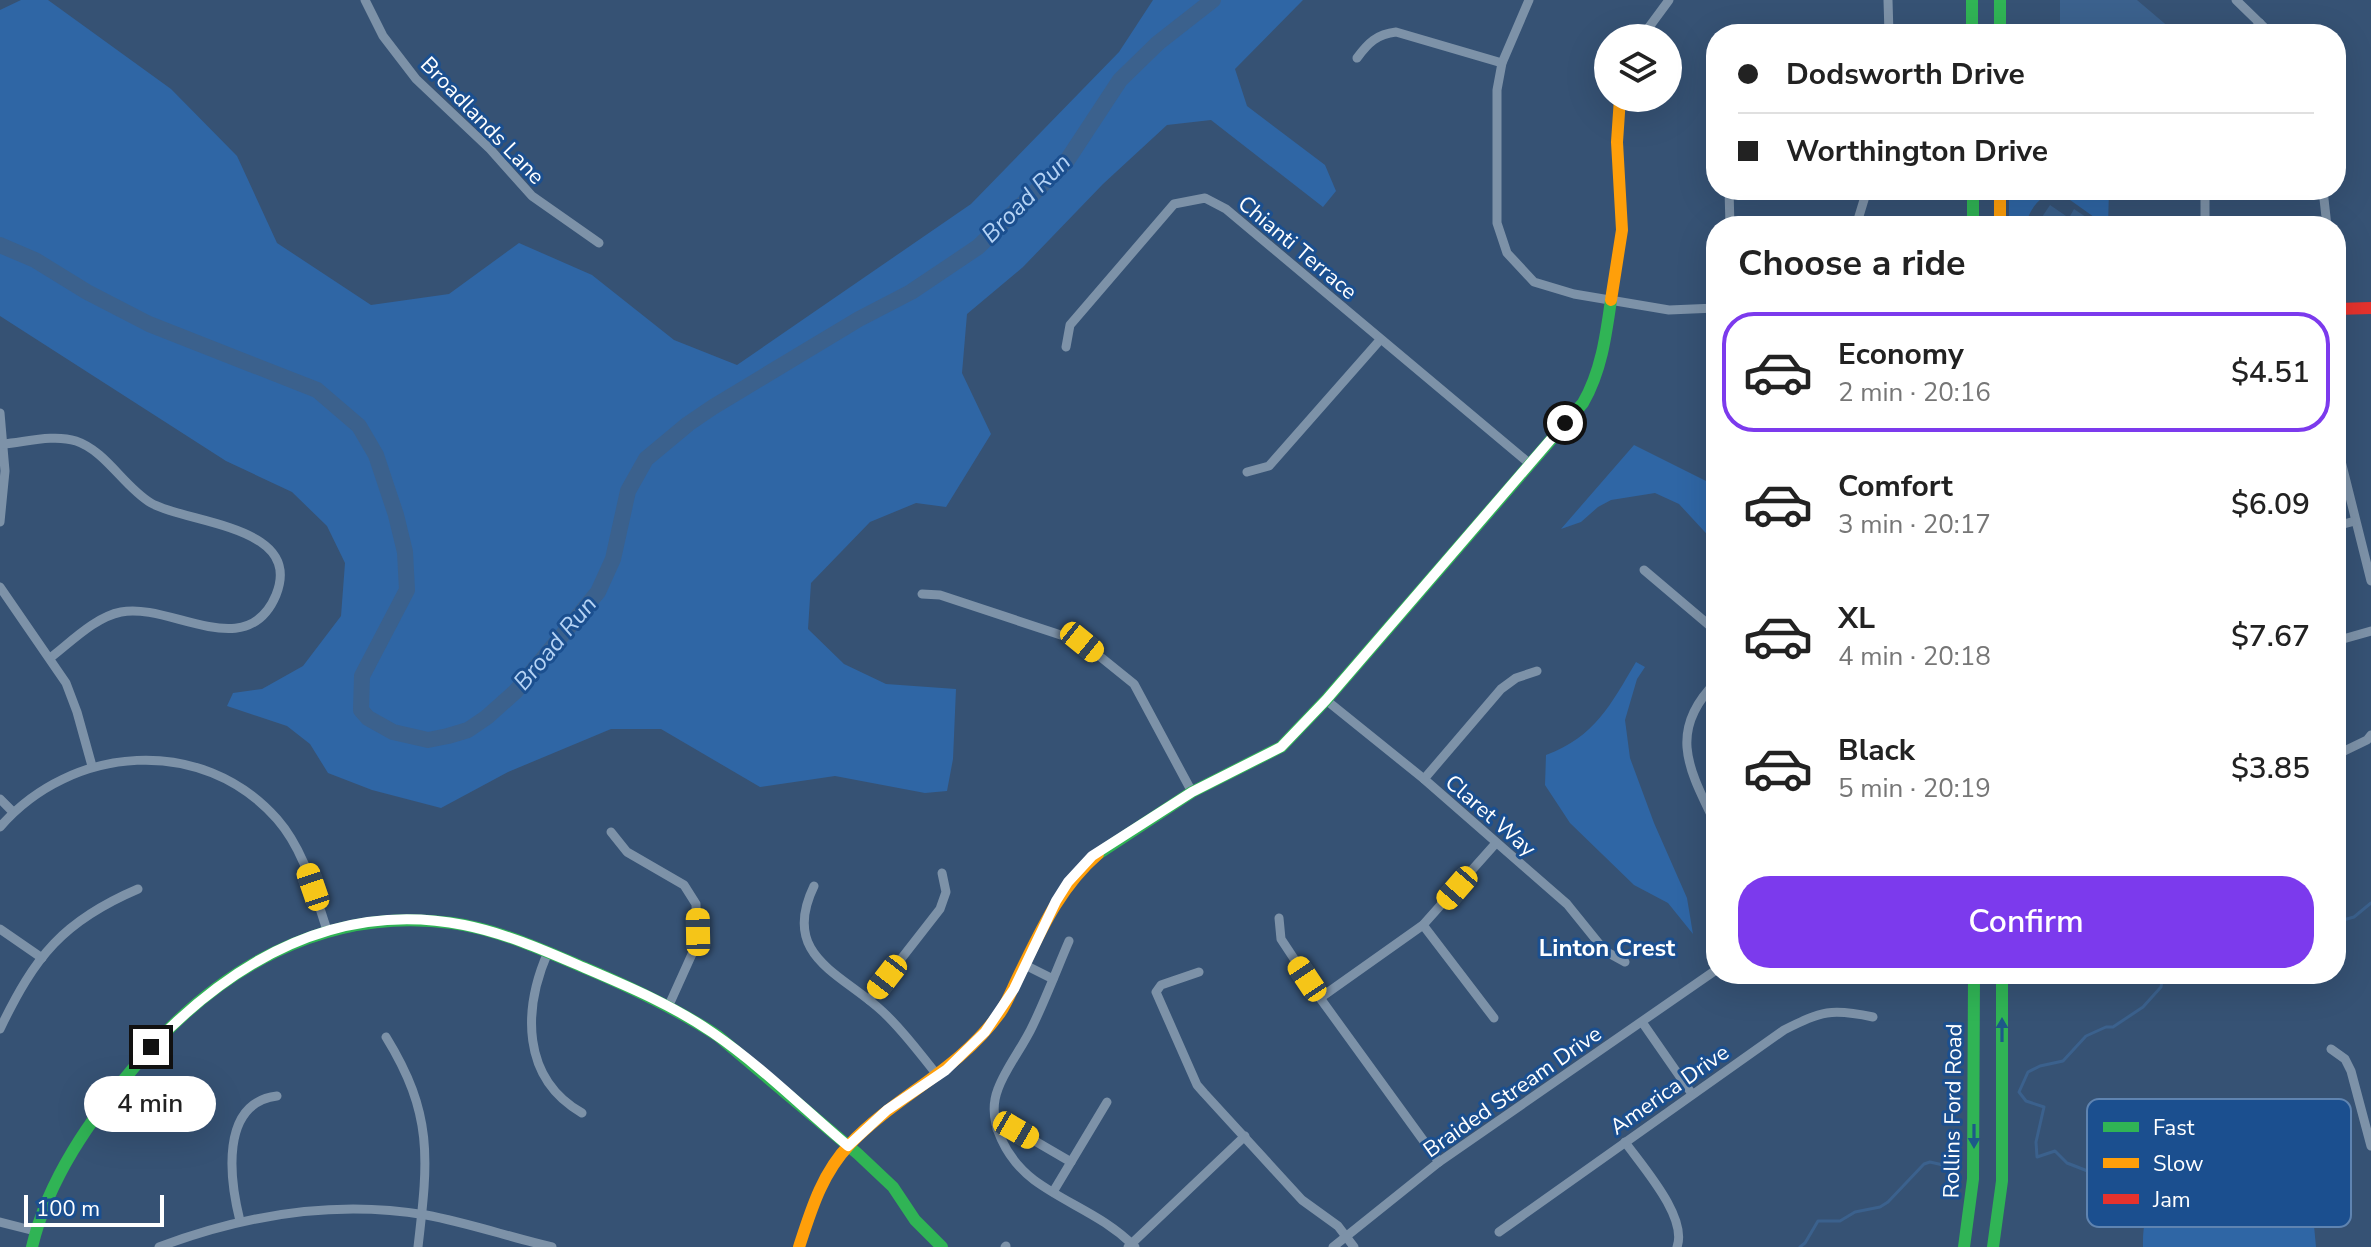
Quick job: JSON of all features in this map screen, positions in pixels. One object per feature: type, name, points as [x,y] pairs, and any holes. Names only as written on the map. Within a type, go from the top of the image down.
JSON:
[{"type":"street","name":"Broadlands Lane","points":[[365,0],[383,36],[416,79],[490,149],[532,196],[599,243]]},
{"type":"street","points":[[1529,0],[1502,63],[1497,90],[1497,223],[1507,253],[1534,282],[1574,294],[1669,310],[1706,308]]},
{"type":"street","points":[[1651,24],[1669,0]]},
{"type":"street","points":[[1888,0],[1889,24]]},
{"type":"street","points":[[1972,0],[1972,24]]},
{"type":"street","points":[[2000,0],[2000,24]]},
{"type":"street","points":[[2236,0],[2260,23]]},
{"type":"street","points":[[1357,58],[1374,39],[1384,33],[1396,32],[1502,63]]},
{"type":"street","points":[[799,1247],[825,1178],[848,1146],[887,1110],[938,1076],[985,1032],[1001,1011],[1056,901],[1084,864],[1107,845],[1192,792],[1281,747],[1326,700],[1583,403],[1593,386],[1604,346],[1622,230],[1617,142],[1619,112]]},
{"type":"street","name":"Chianti Terrace","points":[[1066,347],[1070,325],[1174,204],[1205,198],[1226,209],[1530,464]]},
{"type":"street","points":[[2346,309],[2371,308]]},
{"type":"street","points":[[1247,472],[1269,466],[1380,340]]},
{"type":"street","points":[[0,413],[5,490],[0,522]]},
{"type":"street","points":[[3,444],[59,438],[82,443],[149,501],[177,514],[255,536],[272,553],[279,571],[277,591],[267,609],[242,627],[218,629],[143,611],[118,612],[103,619],[50,658]]},
{"type":"street","points":[[2346,483],[2371,581]]},
{"type":"street","points":[[2346,523],[2355,521]]},
{"type":"street","points":[[1644,570],[1706,623]]},
{"type":"street","points":[[0,587],[50,658],[72,697],[92,766]]},
{"type":"street","points":[[922,594],[940,595],[1082,642],[1134,684],[1192,792]]},
{"type":"street","points":[[2346,638],[2371,631]]},
{"type":"street","points":[[1424,779],[1501,689],[1516,678],[1537,671]]},
{"type":"street","points":[[1706,696],[1687,730],[1686,753],[1706,801]]},
{"type":"street","name":"Claret Way","points":[[1326,700],[1424,779],[1567,904],[1605,951],[1625,962]]},
{"type":"street","points":[[2346,750],[2371,735]]},
{"type":"street","points":[[0,827],[13,812],[55,781],[92,766],[140,760],[175,763],[212,774],[249,794],[276,817],[298,849],[327,930]]},
{"type":"street","points":[[0,799],[13,812]]},
{"type":"street","points":[[611,832],[627,852],[684,885],[696,904],[697,943],[669,1005]]},
{"type":"street","points":[[1320,998],[1423,925],[1496,843]]},
{"type":"street","points":[[869,1000],[940,909],[946,892],[942,873]]},
{"type":"street","points":[[814,886],[805,910],[804,924],[811,947],[828,971],[869,1000],[894,1023],[938,1076]]},
{"type":"street","points":[[0,1029],[42,958],[73,924],[89,912],[138,889]]},
{"type":"street","points":[[1279,918],[1281,939],[1439,1162]]},
{"type":"street","points":[[32,1247],[51,1189],[111,1096],[170,1026],[215,988],[288,943],[327,930],[371,922],[429,920],[495,932],[548,952],[669,1005],[718,1036],[893,1187],[915,1220],[942,1247]]},
{"type":"street","points":[[1423,925],[1494,1018]]},
{"type":"street","points":[[0,929],[42,958]]},
{"type":"street","points":[[1069,941],[1033,1026],[996,1093],[994,1116],[997,1129],[1021,1168],[1053,1192],[1099,1217],[1131,1246],[1245,1136]]},
{"type":"street","points":[[548,952],[532,999],[533,1046],[553,1088],[582,1113]]},
{"type":"street","points":[[1025,965],[1053,979]]},
{"type":"street","points":[[1199,972],[1161,985],[1157,997],[1197,1085],[1302,1200],[1330,1220],[1354,1247]]},
{"type":"street","name":"Braided Stream Drive","points":[[1333,1247],[1439,1162],[1706,977]]},
{"type":"street","name":"Rollins Ford Road","points":[[1964,1247],[1973,1179],[1974,984]]},
{"type":"street","points":[[1993,1247],[2002,1181],[2002,984]]},
{"type":"street","name":"America Drive","points":[[1499,1232],[1784,1030],[1817,1013],[1840,1010],[1873,1017]]},
{"type":"street","points":[[1642,1022],[1692,1094]]},
{"type":"street","points":[[386,1037],[410,1081],[423,1118],[426,1158],[418,1247]]},
{"type":"street","points":[[2331,1049],[2345,1059],[2351,1071],[2371,1146]]},
{"type":"street","points":[[240,1221],[231,1176],[230,1158],[234,1141],[239,1125],[252,1106],[267,1097],[277,1096]]},
{"type":"street","points":[[1053,1192],[1107,1102]]},
{"type":"street","points":[[997,1129],[1016,1130],[1071,1162]]},
{"type":"street","points":[[1625,1142],[1673,1211],[1680,1239],[1677,1247]]},
{"type":"street","points":[[159,1247],[240,1221],[321,1211],[422,1214],[552,1247]]},
{"type":"street","points":[[0,1222],[35,1231]]},
{"type":"shaded area","points":[[21,0],[48,0],[171,89],[237,156],[277,243],[371,305],[449,294],[519,243],[592,275],[674,340],[737,365],[971,204],[1119,52],[1153,0],[1303,0],[1235,69],[1247,106],[1325,165],[1336,191],[1323,207],[1211,120],[1167,125],[1103,184],[1023,267],[967,314],[962,373],[991,434],[946,507],[916,503],[870,522],[811,583],[808,629],[844,664],[886,684],[956,689],[953,759],[947,791],[925,793],[835,776],[760,787],[661,729],[611,729],[508,772],[441,808],[372,790],[328,773],[310,744],[287,726],[227,706],[233,693],[262,689],[303,666],[341,616],[345,563],[327,526],[292,492],[226,461],[0,316],[0,10]]},
{"type":"shaded area","points":[[2060,0],[2137,0],[2165,24],[2060,24]]},
{"type":"shaded area","points":[[2009,200],[2040,200],[2028,216],[2009,216]]},
{"type":"shaded area","points":[[2070,200],[2109,200],[2108,216],[2093,216]]},
{"type":"shaded area","points":[[2050,205],[2066,216],[2043,216]]},
{"type":"shaded area","points":[[2074,209],[2084,216],[2070,216]]},
{"type":"shaded area","points":[[1634,445],[1706,481],[1706,533],[1679,504],[1655,493],[1611,500],[1581,522],[1561,529]]},
{"type":"shaded area","points":[[1636,662],[1645,667],[1637,679],[1625,720],[1630,758],[1687,898],[1693,934],[1668,903],[1634,885],[1570,823],[1545,785],[1546,755],[1577,739],[1600,718]]},
{"type":"shaded area","points":[[2145,1227],[2314,1227],[2316,1247],[2143,1247]]},
{"type":"waterway","name":"Broad Run","points":[[0,245],[35,260],[87,292],[149,324],[317,390],[359,426],[376,455],[396,515],[405,552],[407,590],[362,676],[361,710],[368,718],[393,732],[428,740],[448,736],[468,730],[516,691],[598,592],[613,559],[628,491],[646,459],[713,407],[859,319],[911,292],[978,247],[1066,162],[1120,80],[1158,43],[1213,0]]},
{"type":"waterway","points":[[2346,919],[2354,917],[2371,903]]},
{"type":"waterway","points":[[2087,1171],[2067,1163],[2055,1151],[2037,1157],[2036,1142],[2044,1107],[2026,1101],[2019,1092],[2028,1072],[2063,1061],[2086,1036],[2113,1027],[2143,1007],[2161,984]]},
{"type":"waterway","points":[[1800,1247],[1818,1221],[1840,1221],[1855,1212],[1880,1207],[1924,1164],[1943,1165],[1955,1158]]},
{"type":"traffic: fast","points":[[1972,0],[1972,24]]},
{"type":"traffic: fast","points":[[2000,0],[2000,24]]},
{"type":"traffic: fast","points":[[1973,200],[1973,216]]},
{"type":"traffic: fast","points":[[1098,854],[1192,792],[1281,747],[1326,700],[1583,403],[1598,366],[1611,300]]},
{"type":"traffic: fast","points":[[32,1247],[39,1222],[60,1174],[103,1106],[167,1031],[201,1000],[237,973],[317,935],[360,925],[405,920],[452,923],[516,940],[632,989],[701,1025],[858,1154],[893,1187],[915,1220],[942,1247]]},
{"type":"traffic: fast","points":[[1964,1247],[1973,1179],[1974,984]]},
{"type":"traffic: fast","points":[[1993,1247],[2002,1181],[2002,984]]},
{"type":"traffic: slow","points":[[1611,300],[1622,230],[1617,142],[1619,112]]},
{"type":"traffic: slow","points":[[2000,200],[2000,216]]},
{"type":"traffic: slow","points":[[799,1247],[818,1192],[840,1155],[868,1126],[946,1067],[983,1034],[1003,1008],[1062,895],[1098,854]]},
{"type":"traffic: jam","points":[[2346,309],[2371,308]]},
{"type":"district","name":"Linton Crest","points":[[1607,948]]},
{"type":"route","points":[[151,1047],[170,1026],[215,988],[288,943],[327,930],[371,922],[405,919],[448,922],[495,932],[523,942],[669,1005],[718,1036],[848,1146],[887,1110],[946,1070],[985,1032],[1014,989],[1056,901],[1068,882],[1092,856],[1192,792],[1281,747],[1326,700],[1565,423]]}]
